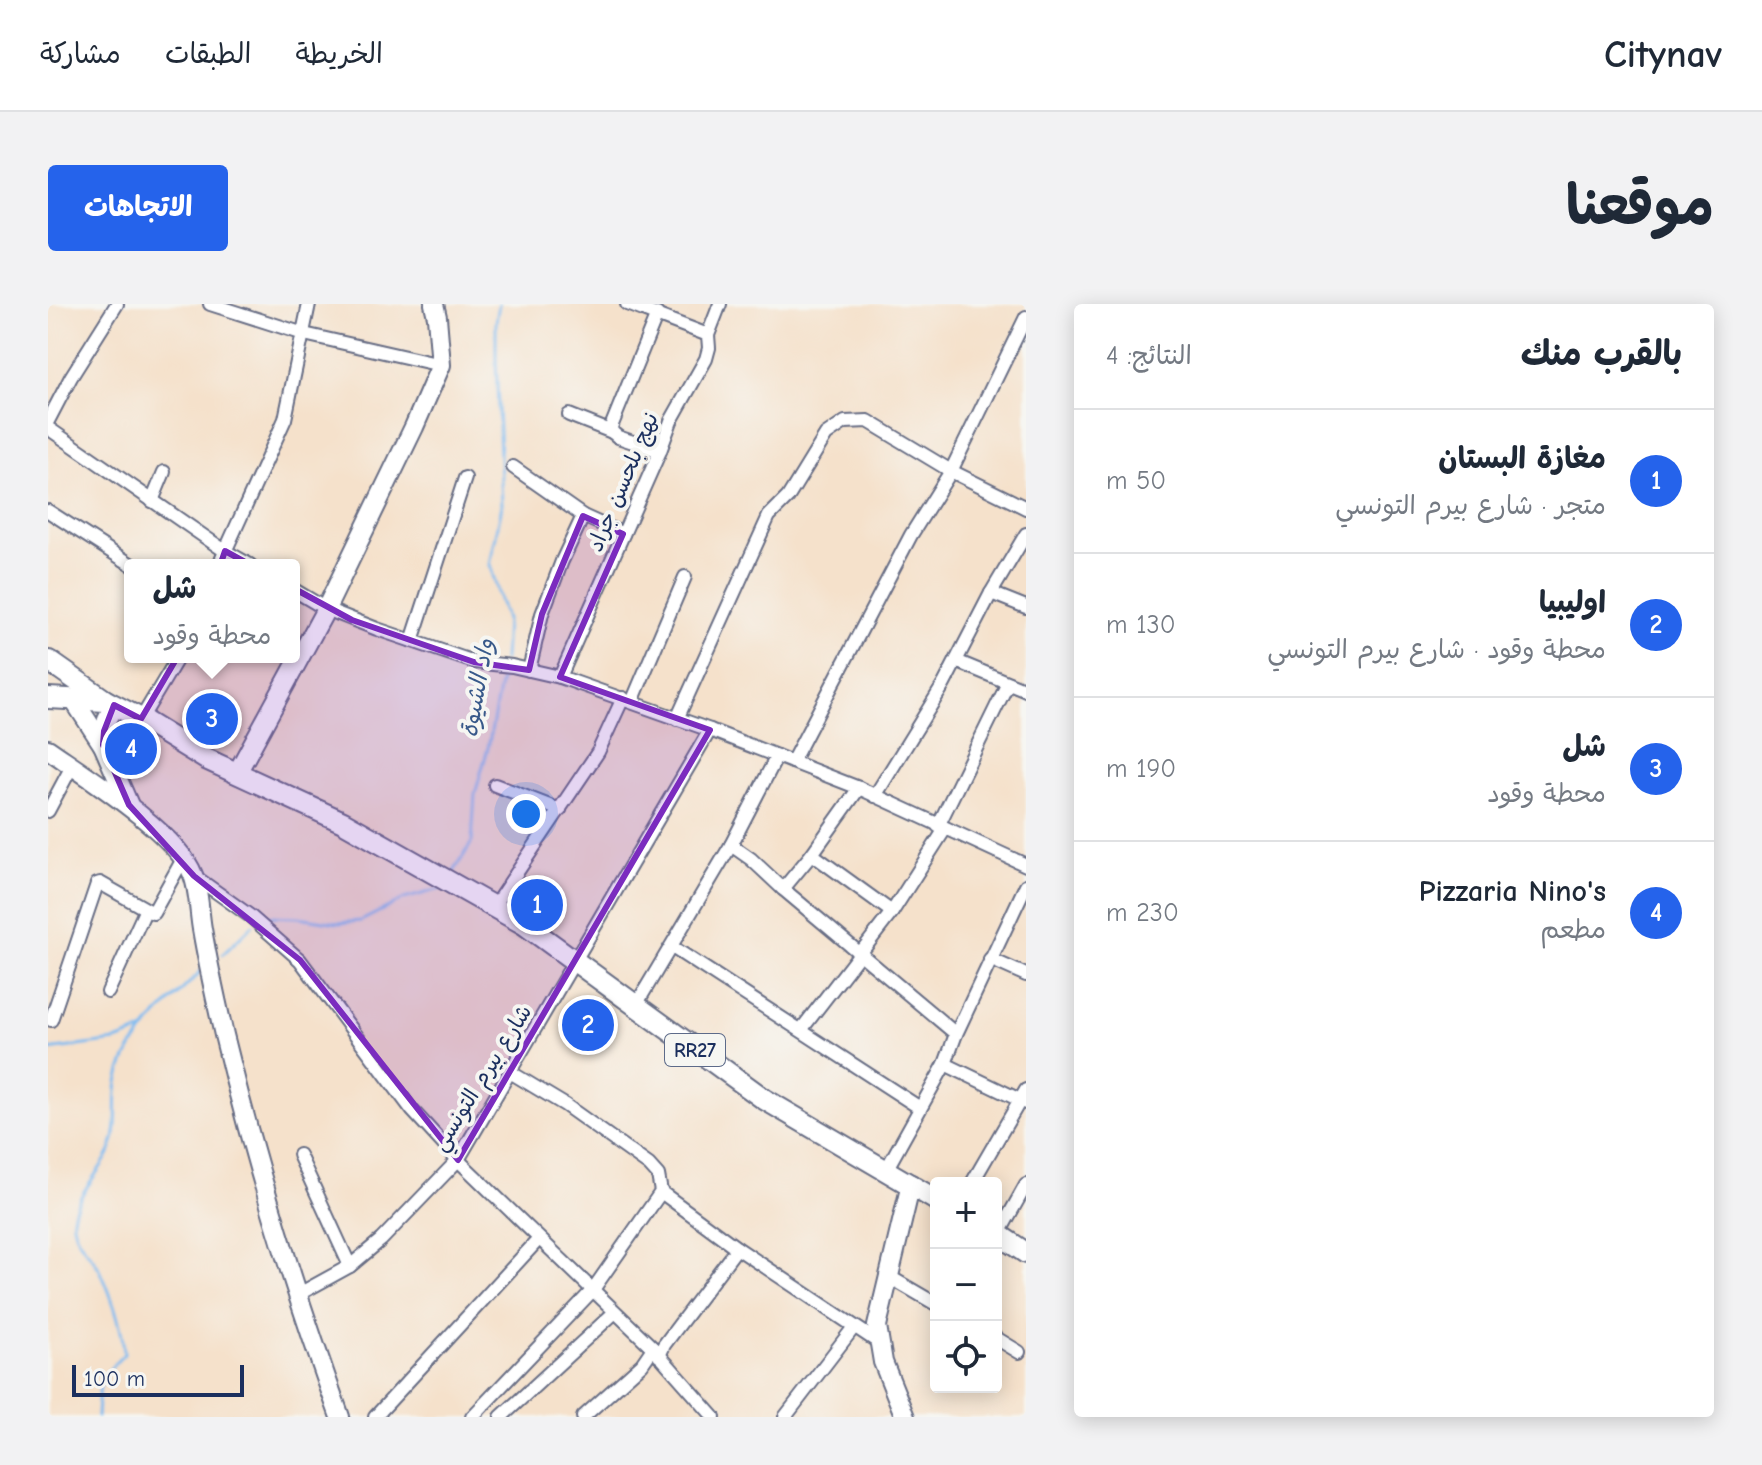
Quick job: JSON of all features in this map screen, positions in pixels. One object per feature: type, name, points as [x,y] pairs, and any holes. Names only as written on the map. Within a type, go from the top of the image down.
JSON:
[{"type":"main road","name":"RR27","points":[[48,687],[53,676],[49,661]]},
{"type":"main road","name":"RR27","points":[[49,661],[110,703],[206,759],[343,822],[495,905],[764,1099],[930,1196]]},
{"type":"main road","name":"RR27","points":[[48,698],[110,703]]},
{"type":"main road","points":[[1002,1237],[1026,1253]]},
{"type":"street","points":[[48,421],[71,377],[117,304]]},
{"type":"street","points":[[210,304],[304,334],[441,365]]},
{"type":"street","points":[[222,559],[285,419],[309,304]]},
{"type":"street","points":[[300,657],[414,427],[441,365],[434,304]]},
{"type":"street","points":[[627,304],[708,335]]},
{"type":"street","name":"نهج بلحسن جراد","points":[[560,677],[671,421],[706,359],[708,335],[720,304]]},
{"type":"street","points":[[612,432],[611,427],[657,314]]},
{"type":"street","points":[[792,762],[911,535],[951,471],[1022,338],[1026,317]]},
{"type":"street","points":[[569,415],[618,437],[660,451]]},
{"type":"street","points":[[677,719],[769,516],[788,497],[826,435],[845,422],[868,421],[951,471],[1026,508]]},
{"type":"street","points":[[48,428],[239,559]]},
{"type":"street","points":[[513,467],[583,516],[623,534]]},
{"type":"street","points":[[152,501],[164,472]]},
{"type":"street","points":[[412,641],[465,478]]},
{"type":"street","points":[[48,511],[124,560]]},
{"type":"street","points":[[529,670],[542,614],[583,516]]},
{"type":"street","points":[[875,796],[956,661],[1026,534]]},
{"type":"street","points":[[495,905],[598,752],[628,700],[685,577]]},
{"type":"street","points":[[991,593],[1026,607]]},
{"type":"street","points":[[300,594],[326,609],[474,662],[512,666],[560,677],[710,730],[859,788],[1026,865]]},
{"type":"street","points":[[956,661],[1026,690]]},
{"type":"street","points":[[141,719],[174,663]]},
{"type":"street","points":[[237,773],[297,663]]},
{"type":"street","points":[[801,1030],[892,912],[942,827],[1008,683]]},
{"type":"street","points":[[73,699],[103,745],[129,805]]},
{"type":"street","points":[[103,745],[110,703]]},
{"type":"street","name":"شارع بيرم التونسي","points":[[299,1294],[350,1266],[381,1240],[458,1160],[710,730]]},
{"type":"street","points":[[48,749],[129,805],[183,859],[194,876],[250,916],[300,960],[412,1110],[538,1240],[656,1352],[714,1417]]},
{"type":"street","points":[[636,1005],[731,845],[777,756]]},
{"type":"street","points":[[48,811],[72,766]]},
{"type":"street","points":[[495,785],[560,810]]},
{"type":"street","points":[[783,889],[859,788]]},
{"type":"street","points":[[731,845],[956,1034]]},
{"type":"street","points":[[812,854],[892,912]]},
{"type":"street","points":[[51,1020],[97,884],[145,911],[155,912],[183,859]]},
{"type":"street","points":[[194,876],[225,1036],[261,1171],[314,1345],[340,1417]]},
{"type":"street","points":[[886,1170],[945,1064],[1026,885]]},
{"type":"street","points":[[108,992],[145,911]]},
{"type":"street","points":[[672,947],[920,1108]]},
{"type":"street","points":[[990,959],[1026,975]]},
{"type":"street","points":[[945,1064],[1025,1098],[976,1177]]},
{"type":"street","points":[[510,1072],[565,1105],[649,1165],[658,1175],[661,1192],[737,1248],[878,1342]]},
{"type":"street","points":[[299,1155],[350,1266]]},
{"type":"street","points":[[902,1415],[878,1342],[877,1326],[911,1184]]},
{"type":"street","points":[[1002,1226],[1026,1185]]},
{"type":"street","points":[[472,1417],[592,1291],[661,1192]]},
{"type":"street","points":[[375,1417],[538,1240]]},
{"type":"street","points":[[583,1417],[664,1345],[737,1248]]},
{"type":"street","points":[[888,1276],[930,1300]]},
{"type":"street","points":[[501,1417],[615,1312]]},
{"type":"street","points":[[785,1417],[854,1327]]},
{"type":"street","points":[[1002,1342],[1019,1352]]},
{"type":"highlighted area","points":[[583,516],[623,534],[560,677],[710,730],[458,1160],[300,960],[194,876],[129,805],[103,745],[104,731],[114,705],[141,719],[205,610],[225,551],[352,620],[474,662],[529,670],[542,614]]},
{"type":"waterway","name":"واد الشيوة","points":[[499,304],[496,359],[502,505],[490,565],[506,620],[504,660]]},
{"type":"waterway","name":"واد الشيوة","points":[[452,875],[472,842],[475,794],[488,748],[503,668]]},
{"type":"waterway","name":"واد الشيوة","points":[[267,916],[338,923],[361,921],[404,899],[444,888]]},
{"type":"waterway","name":"واد الشيوة","points":[[223,954],[253,925]]},
{"type":"waterway","name":"واد الشيوة","points":[[97,1417],[102,1382],[124,1354],[123,1344],[101,1272],[75,1233],[75,1209],[111,1149],[118,1082],[131,1050],[152,1022],[201,971]]},
{"type":"waterway","name":"واد الشيوة","points":[[48,1050],[116,1041],[145,1030]]},
{"type":"place","name":"شل","points":[[212,719]]},
{"type":"place","name":"Pizzaria Nino's","points":[[131,749]]},
{"type":"place","name":"مغازة البستان","points":[[537,905]]},
{"type":"place","name":"اوليبيا","points":[[588,1025]]}]
